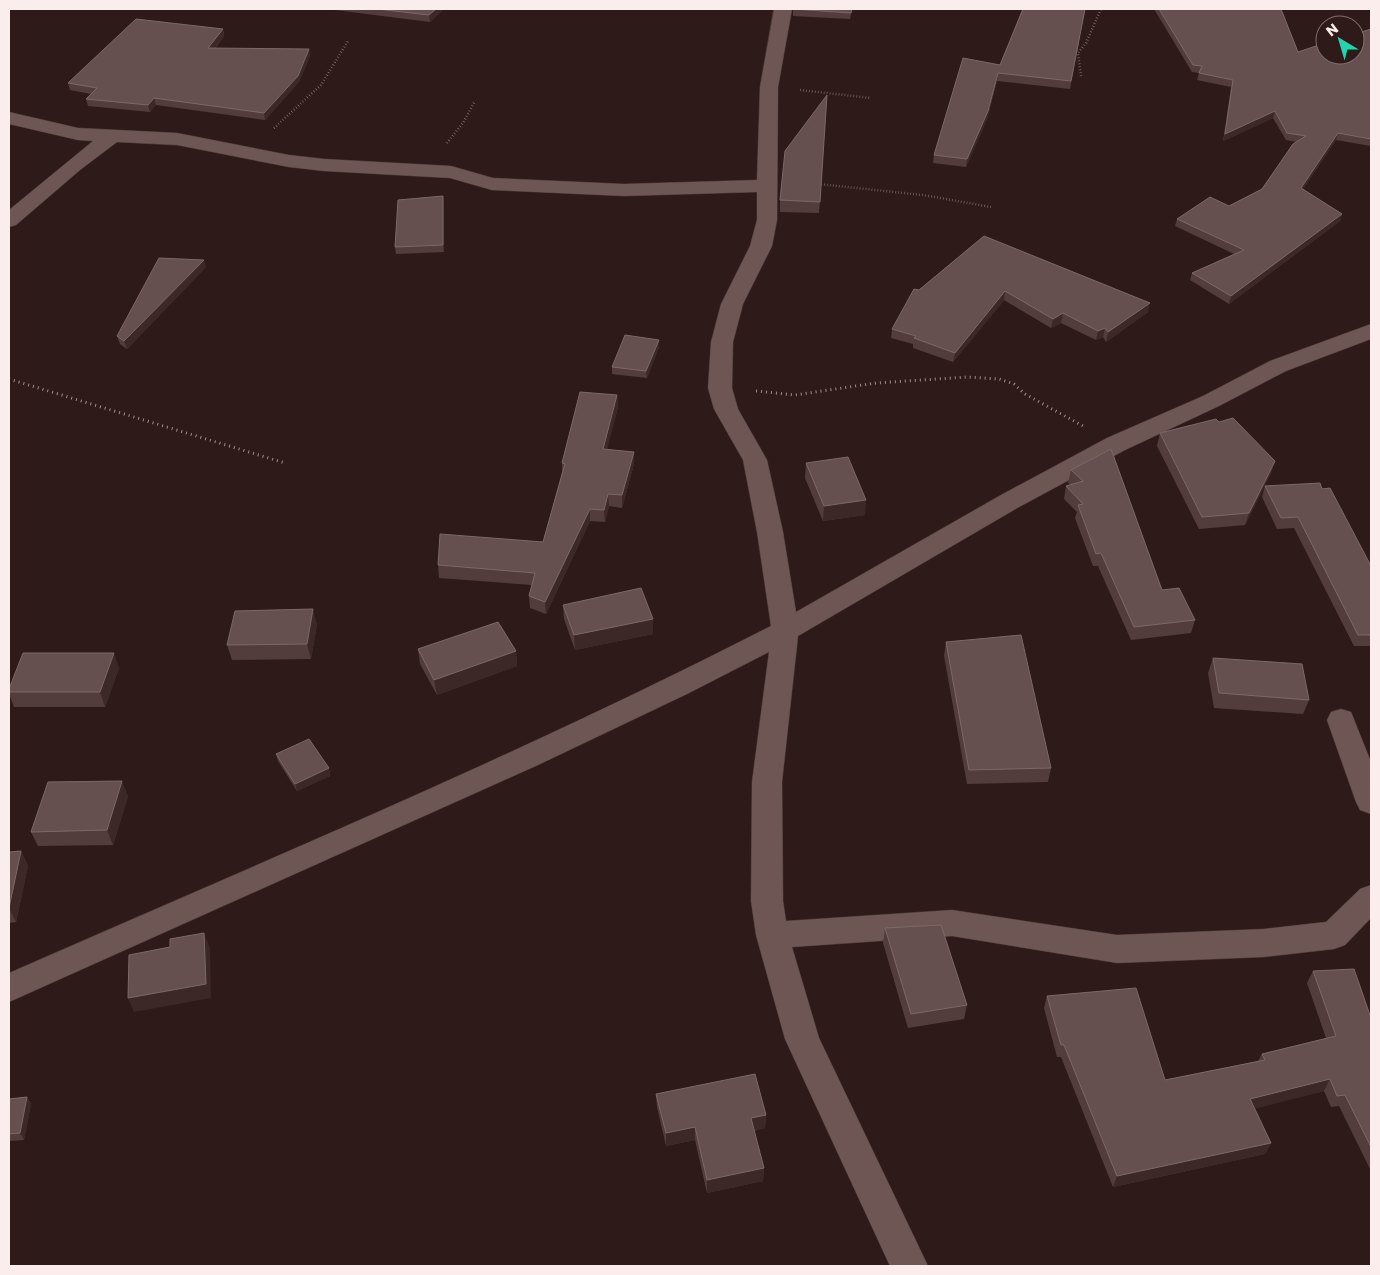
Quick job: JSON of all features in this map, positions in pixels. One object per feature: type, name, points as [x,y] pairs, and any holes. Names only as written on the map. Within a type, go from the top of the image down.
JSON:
[{"type":"street","points":[[783,9],[769,87],[767,220],[761,246],[732,304],[722,342],[720,388],[726,409],[755,460],[770,532],[785,631],[767,782],[767,901],[772,935],[802,1038],[909,1266]]},
{"type":"street","points":[[9,118],[70,133],[177,139],[289,161],[324,165],[451,172],[492,184],[624,190],[768,186]]},
{"type":"street","points":[[9,221],[73,166],[112,136]]},
{"type":"street","points":[[9,988],[528,757],[678,686],[785,631],[1010,501],[1116,444],[1210,401],[1278,366],[1371,331]]},
{"type":"street","points":[[1341,720],[1371,802]]},
{"type":"street","points":[[772,935],[952,923],[1117,949],[1264,943],[1334,935],[1371,898]]},
{"type":"path","points":[[1081,76],[1078,53],[1086,43],[1101,9]]},
{"type":"path","points":[[289,161],[270,132],[320,85],[348,41]]},
{"type":"path","points":[[769,87],[871,98]]},
{"type":"path","points":[[420,170],[454,136],[476,101]]},
{"type":"path","points":[[768,186],[798,183],[861,187],[937,197],[991,207]]},
{"type":"path","points":[[720,388],[795,396],[876,383],[967,377],[999,379],[1014,384],[1025,394],[1116,444]]},
{"type":"path","points":[[9,379],[285,462]]},
{"type":"building","points":[[377,9],[436,9],[429,15]]},
{"type":"building","points":[[793,9],[852,9],[851,13]]},
{"type":"building","points":[[1023,9],[1085,9],[1071,81],[998,73],[988,111],[967,159],[934,155],[963,58],[1000,65]]},
{"type":"building","points":[[1159,9],[1281,9],[1298,52],[1315,46],[1315,65],[1365,65],[1365,31],[1371,29],[1371,139],[1338,133],[1301,188],[1342,214],[1231,296],[1192,273],[1244,250],[1177,219],[1210,197],[1229,206],[1262,189],[1293,144],[1306,136],[1287,133],[1275,111],[1225,134],[1233,80],[1199,73],[1202,66],[1193,65]]},
{"type":"building","points":[[136,19],[223,29],[208,48],[309,49],[298,76],[264,113],[154,98],[148,105],[86,99],[97,88],[68,83]]},
{"type":"building","points":[[827,95],[820,202],[780,200],[785,151]]},
{"type":"building","points":[[443,196],[443,245],[395,247],[398,200]]},
{"type":"building","points":[[984,236],[1150,303],[1108,332],[1105,328],[1098,331],[1063,313],[1053,319],[1005,291],[955,353],[914,338],[916,336],[892,329],[914,289],[919,290]]},
{"type":"building","points":[[159,258],[204,260],[124,341],[117,336]]},
{"type":"building","points":[[625,335],[659,340],[646,371],[612,367]]},
{"type":"building","points":[[580,392],[617,395],[603,449],[634,452],[622,495],[608,494],[604,510],[590,509],[545,602],[529,596],[535,573],[438,565],[440,534],[543,542],[565,464],[562,463]]},
{"type":"building","points":[[1233,418],[1275,461],[1249,513],[1202,517],[1160,433],[1216,419],[1219,422]]},
{"type":"building","points":[[1111,449],[1162,590],[1179,588],[1195,620],[1134,627],[1101,553],[1096,554],[1078,505],[1083,504],[1066,486],[1083,481],[1071,470]]},
{"type":"building","points":[[848,457],[866,500],[824,506],[806,463]]},
{"type":"building","points":[[1320,483],[1322,489],[1330,488],[1371,566],[1371,635],[1358,635],[1298,517],[1281,518],[1265,486]]},
{"type":"building","points":[[641,588],[653,619],[574,635],[563,605]]},
{"type":"building","points":[[313,609],[307,644],[227,645],[235,611]]},
{"type":"building","points":[[498,622],[516,651],[434,680],[418,649]]},
{"type":"building","points":[[1021,635],[1051,768],[969,770],[946,642]]},
{"type":"building","points":[[23,653],[114,653],[100,692],[9,692]]},
{"type":"building","points":[[1213,658],[1302,664],[1309,700],[1219,693]]},
{"type":"building","points":[[309,739],[329,768],[295,784],[276,754]]},
{"type":"building","points":[[122,781],[107,830],[31,832],[48,782]]},
{"type":"building","points":[[21,851],[9,908],[9,852]]},
{"type":"building","points":[[941,925],[967,1005],[911,1014],[885,928]]},
{"type":"building","points":[[204,933],[206,984],[128,998],[129,955],[170,947],[170,939]]},
{"type":"building","points":[[1354,969],[1371,1018],[1371,1147],[1345,1095],[1337,1096],[1330,1079],[1250,1099],[1271,1143],[1117,1176],[1064,1045],[1061,1045],[1047,996],[1136,988],[1165,1080],[1265,1060],[1262,1054],[1336,1036],[1313,971]]},
{"type":"building","points":[[755,1074],[766,1115],[751,1118],[764,1168],[707,1180],[695,1127],[666,1133],[656,1094]]},
{"type":"building","points":[[27,1097],[20,1133],[9,1134],[9,1099]]}]
